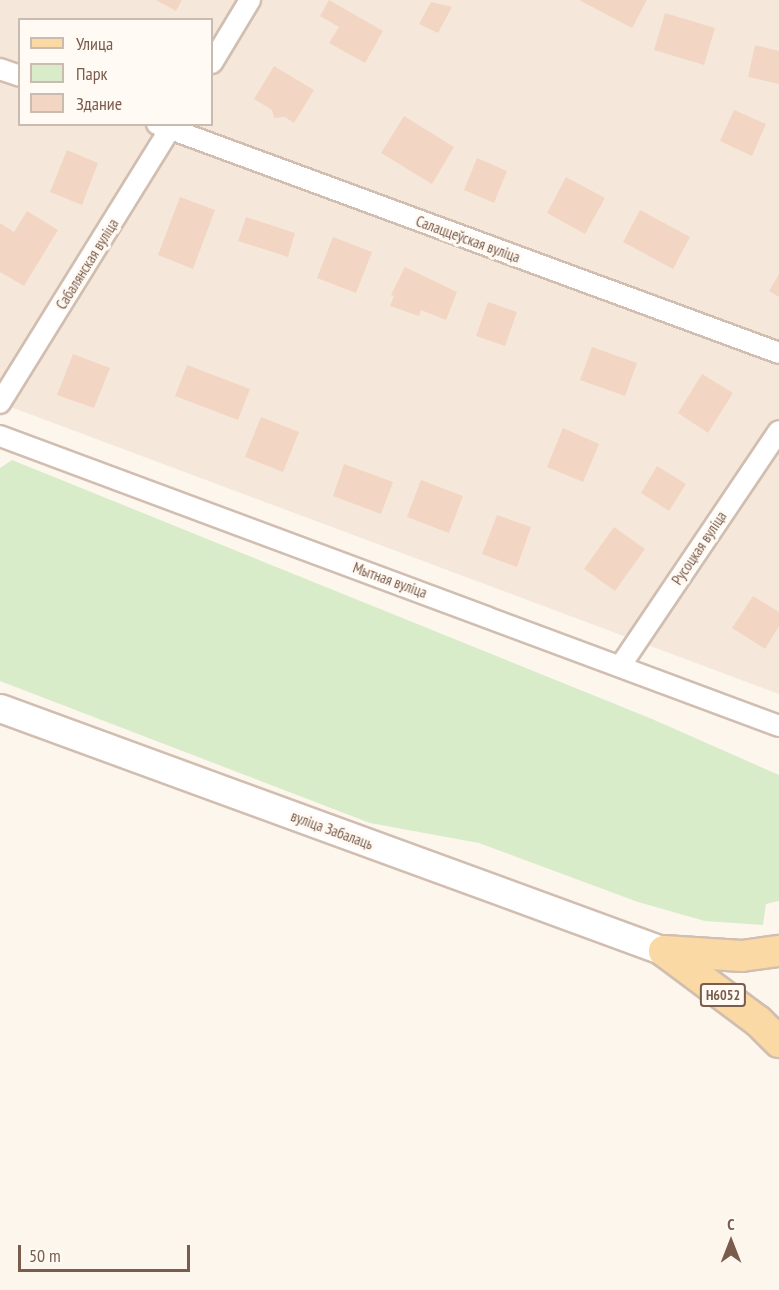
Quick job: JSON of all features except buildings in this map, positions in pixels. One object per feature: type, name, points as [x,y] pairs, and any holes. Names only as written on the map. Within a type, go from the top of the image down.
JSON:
[{"type":"main road","name":"Н6052","points":[[664,951],[742,956],[779,951]]},
{"type":"main road","name":"Н6052","points":[[664,951],[758,1021],[779,1042]]},
{"type":"street","points":[[213,61],[250,0]]},
{"type":"street","points":[[0,69],[18,75]]},
{"type":"street","name":"Салаццеўская вуліца","points":[[167,126],[779,353]]},
{"type":"street","name":"Сабалянская вуліца","points":[[0,403],[167,126]]},
{"type":"street","name":"Русоцкая вуліца","points":[[621,665],[779,431]]},
{"type":"street","name":"Мытная вуліца","points":[[0,436],[621,665],[779,726]]},
{"type":"street","name":"вуліца Забалаць","points":[[0,708],[664,951]]},
{"type":"shaded area","points":[[0,0],[779,0],[779,694],[0,403]]},
{"type":"green space","points":[[12,460],[652,719],[779,775],[779,901],[766,904],[763,925],[705,921],[638,902],[479,843],[370,823],[0,681],[0,468]]}]
